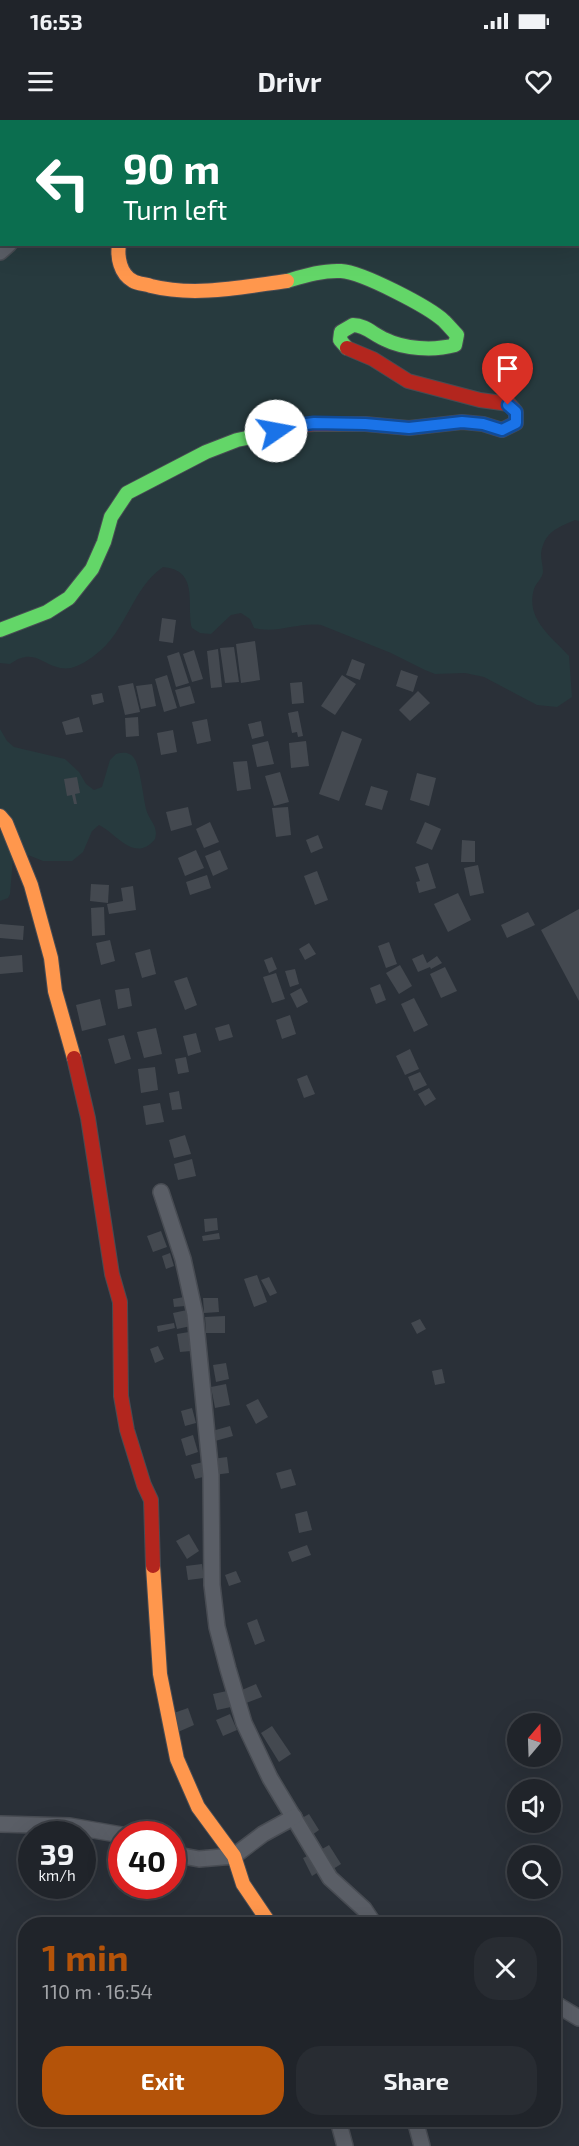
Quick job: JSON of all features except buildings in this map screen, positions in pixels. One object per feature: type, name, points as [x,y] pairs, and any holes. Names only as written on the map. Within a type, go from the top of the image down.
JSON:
[{"type":"street","points":[[0,630],[47,612],[69,598],[92,569],[104,542],[111,517],[127,494],[206,452],[237,440],[262,436],[290,426],[314,423],[409,428],[462,422],[483,424],[502,430],[516,423],[516,412],[508,405],[408,381],[373,359],[345,347],[340,340],[341,332],[349,326],[358,326],[386,340],[432,348],[445,349],[455,345],[457,340],[457,335],[443,320],[362,276],[342,271],[322,272],[286,281],[207,291],[165,289],[133,281],[122,271],[119,246]]},
{"type":"street","points":[[0,816],[6,823],[32,885],[51,958],[55,991],[69,1034],[88,1118],[112,1274],[120,1302],[121,1396],[127,1430],[144,1485],[152,1500],[151,1545],[160,1674],[177,1760],[198,1807],[234,1856],[243,1884],[265,1917]]},
{"type":"street","points":[[160,1192],[183,1259],[195,1314],[211,1475],[210,1540],[217,1627],[244,1723],[270,1778],[330,1878],[364,1909],[369,1917]]},
{"type":"street","points":[[186,1857],[199,1859],[234,1856],[263,1834],[294,1817]]},
{"type":"street","points":[[0,1824],[70,1826],[108,1833]]},
{"type":"street","points":[[561,2007],[579,2018]]},
{"type":"street","points":[[340,2127],[345,2146]]},
{"type":"street","points":[[417,2127],[422,2146]]},
{"type":"green space","points":[[0,246],[579,246],[579,521],[575,520],[557,528],[545,541],[541,554],[543,572],[534,589],[532,600],[533,609],[542,627],[569,656],[572,697],[557,707],[537,705],[484,677],[465,673],[435,674],[391,653],[321,625],[271,630],[254,628],[250,619],[241,613],[231,615],[211,634],[200,633],[192,628],[187,582],[175,570],[163,567],[144,587],[106,646],[87,661],[71,668],[54,666],[27,657],[10,664],[0,663]]},
{"type":"green space","points":[[0,729],[7,741],[14,747],[65,759],[94,790],[102,787],[110,760],[116,754],[130,755],[134,758],[138,768],[147,813],[156,831],[155,839],[148,846],[133,848],[99,825],[92,831],[83,852],[72,861],[43,861],[28,855],[13,858],[10,894],[8,898],[0,901]]},
{"type":"traffic: fast","points":[[287,281],[327,271],[341,271],[364,277],[425,307],[444,321],[457,335],[455,345],[419,348],[400,345],[365,328],[353,325],[341,332],[340,340],[347,348]]},
{"type":"traffic: fast","points":[[0,630],[47,612],[69,598],[92,569],[104,542],[111,517],[127,493],[206,452],[237,440],[271,433]]},
{"type":"traffic: slow","points":[[119,246],[119,260],[125,274],[135,282],[151,286],[202,291],[287,281]]},
{"type":"traffic: slow","points":[[0,816],[6,823],[31,885],[51,958],[55,991],[74,1058]]},
{"type":"traffic: slow","points":[[153,1566],[160,1674],[177,1759],[198,1807],[234,1856],[243,1884],[265,1917]]},
{"type":"traffic: jam","points":[[271,433],[290,426],[314,424],[365,424],[409,428],[462,422],[483,424],[502,430],[516,423],[516,412],[509,404],[480,400],[408,381],[373,359],[347,348]]},
{"type":"traffic: jam","points":[[74,1058],[88,1118],[112,1274],[120,1302],[121,1396],[127,1430],[151,1500],[153,1566]]},
{"type":"route","points":[[276,431],[290,426],[314,423],[390,425],[409,428],[462,422],[483,424],[502,430],[516,423],[516,412],[508,405]]}]
